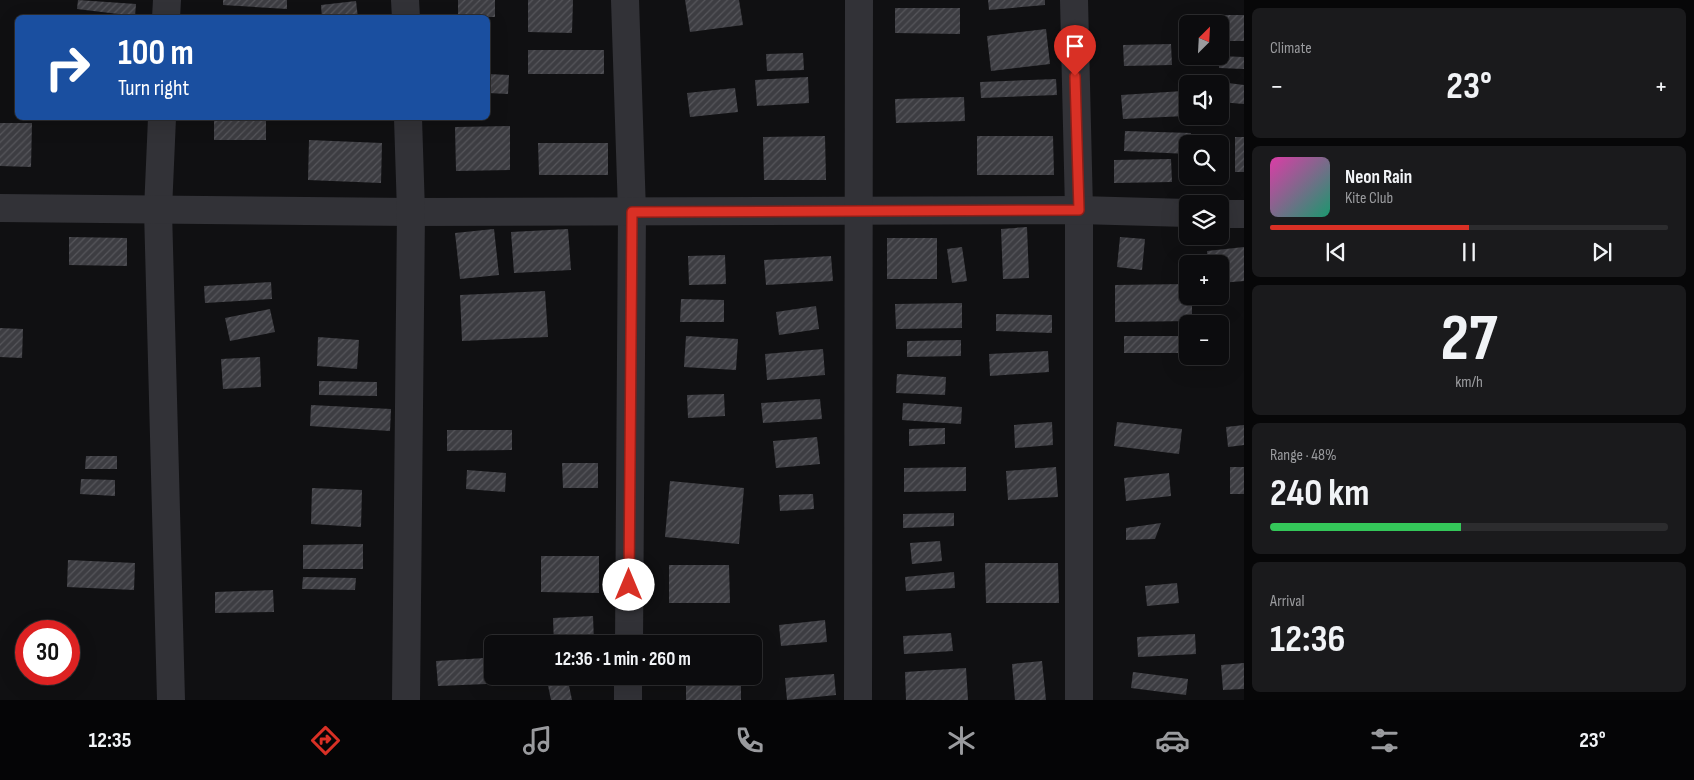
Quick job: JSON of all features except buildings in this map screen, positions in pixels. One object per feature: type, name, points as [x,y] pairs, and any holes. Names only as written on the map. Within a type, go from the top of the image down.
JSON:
[{"type":"street","points":[[166,15],[167,0]]},
{"type":"street","points":[[405,0],[406,15]]},
{"type":"street","points":[[625,0],[632,212],[629,635]]},
{"type":"street","points":[[858,700],[859,0]]},
{"type":"street","points":[[1074,0],[1079,210],[1079,700]]},
{"type":"street","points":[[162,120],[158,210],[172,700]]},
{"type":"street","points":[[406,700],[411,212],[408,120]]},
{"type":"street","points":[[0,208],[411,212],[1079,210],[1179,213]]},
{"type":"street","points":[[1229,214],[1244,214]]},
{"type":"street","points":[[628,685],[628,700]]},
{"type":"route","points":[[629,585],[632,212],[1079,210],[1075,76]]}]
